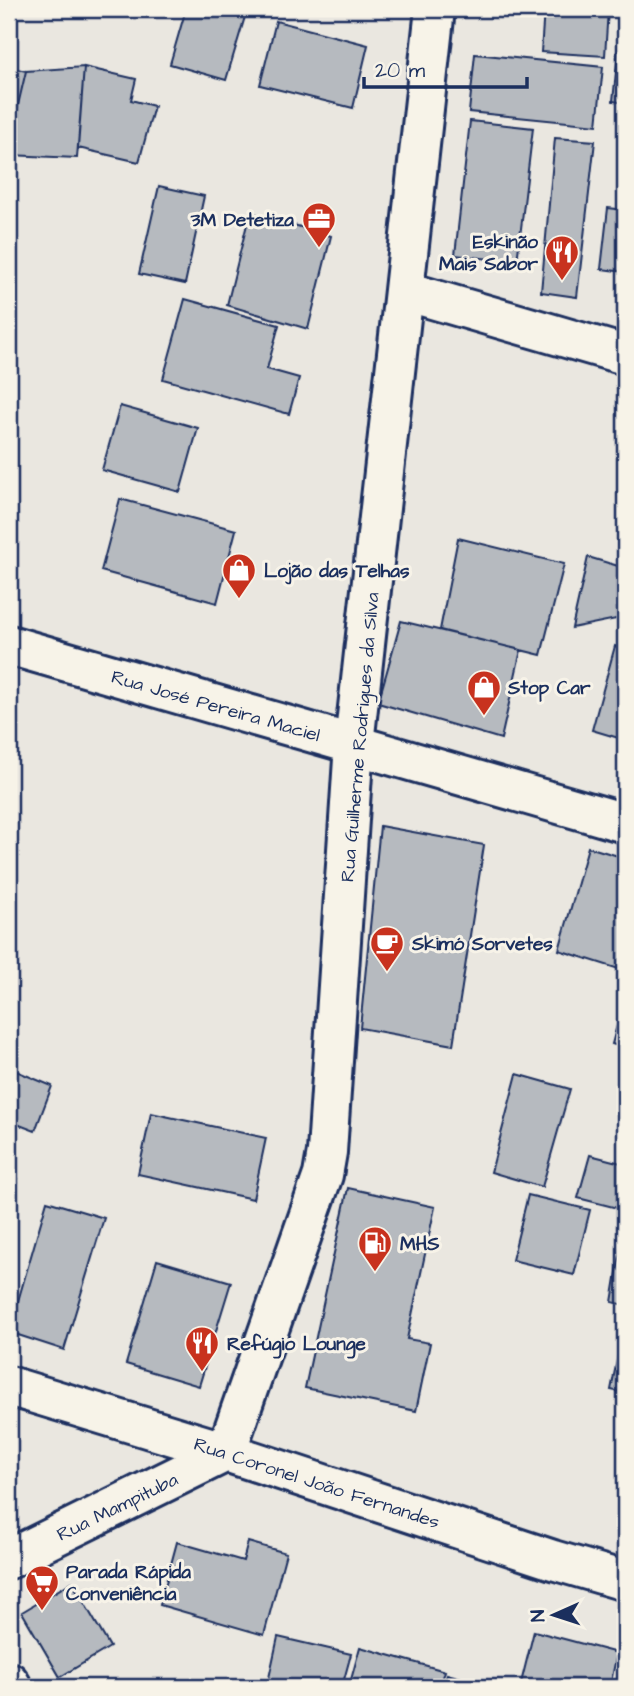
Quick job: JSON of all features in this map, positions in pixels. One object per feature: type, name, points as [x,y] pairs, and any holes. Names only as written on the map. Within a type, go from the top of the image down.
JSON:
[{"type":"main road","name":"Rua Guilherme Rodrigues da Silva","points":[[226,1452],[323,1175],[327,1152],[354,744],[435,9]]},
{"type":"main road","points":[[405,291],[625,355]]},
{"type":"main road","name":"Rua José Pereira Maciel","points":[[9,645],[625,823]]},
{"type":"main road","name":"Rua Coronel João Fernandes","points":[[9,1386],[226,1452],[553,1560],[625,1581]]},
{"type":"main road","name":"Rua Mampituba","points":[[9,1559],[226,1452]]},
{"type":"main road","points":[[9,1682],[12,1687]]},
{"type":"building","points":[[186,9],[247,10],[226,80],[170,64]]},
{"type":"building","points":[[544,9],[608,9],[605,56],[541,52]]},
{"type":"building","points":[[276,21],[368,45],[353,108],[260,85]]},
{"type":"building","points":[[619,43],[625,44],[625,103],[613,101]]},
{"type":"building","points":[[475,54],[603,67],[597,125],[469,112]]},
{"type":"building","points":[[9,67],[26,71],[9,143]]},
{"type":"building","points":[[84,67],[77,158],[9,155],[9,143],[26,71]]},
{"type":"building","points":[[84,67],[136,79],[131,100],[154,106],[139,162],[78,148]]},
{"type":"building","points":[[470,121],[533,128],[517,262],[455,255]]},
{"type":"building","points":[[555,138],[595,141],[577,297],[541,292]]},
{"type":"building","points":[[159,186],[204,196],[185,284],[139,274]]},
{"type":"building","points":[[608,208],[625,210],[625,272],[601,269]]},
{"type":"building","points":[[250,212],[331,236],[308,329],[227,305]]},
{"type":"building","points":[[185,299],[279,325],[267,369],[299,378],[289,414],[163,379]]},
{"type":"building","points":[[120,406],[198,428],[180,492],[102,470]]},
{"type":"building","points":[[120,499],[236,530],[217,603],[101,571]]},
{"type":"building","points":[[458,538],[564,564],[541,655],[440,630]]},
{"type":"building","points":[[588,557],[625,568],[625,622],[616,619],[572,628]]},
{"type":"building","points":[[401,621],[521,650],[501,739],[378,703]]},
{"type":"building","points":[[615,646],[625,649],[625,740],[592,730]]},
{"type":"building","points":[[380,826],[484,845],[453,1045],[360,1028]]},
{"type":"building","points":[[588,847],[625,858],[625,971],[559,950]]},
{"type":"building","points":[[625,995],[625,1048],[612,1044]]},
{"type":"building","points":[[9,1068],[52,1086],[35,1131],[9,1121]]},
{"type":"building","points":[[517,1074],[570,1089],[542,1187],[491,1172]]},
{"type":"building","points":[[151,1113],[266,1138],[253,1199],[138,1174]]},
{"type":"building","points":[[590,1155],[625,1164],[625,1210],[578,1198]]},
{"type":"building","points":[[9,1176],[18,1179],[9,1207]]},
{"type":"building","name":"MHS","points":[[348,1188],[435,1207],[407,1339],[430,1343],[416,1411],[305,1388]]},
{"type":"building","points":[[528,1195],[590,1210],[574,1275],[512,1260]]},
{"type":"building","points":[[47,1201],[104,1218],[64,1350],[9,1332]]},
{"type":"building","points":[[625,1224],[625,1305],[612,1302]]},
{"type":"building","points":[[157,1260],[231,1282],[199,1386],[126,1364]]},
{"type":"building","points":[[625,1325],[625,1393],[611,1390]]},
{"type":"building","points":[[177,1542],[243,1561],[248,1542],[286,1553],[264,1635],[160,1605]]},
{"type":"building","points":[[72,1582],[110,1647],[60,1677],[22,1612]]},
{"type":"building","points":[[534,1631],[617,1653],[610,1687],[520,1687]]},
{"type":"building","points":[[278,1637],[351,1654],[342,1687],[267,1687]]},
{"type":"building","points":[[360,1647],[445,1671],[440,1687],[349,1687]]},
{"type":"building","points":[[447,1674],[495,1687],[443,1687]]},
{"type":"place","name":"3M Detetiza","points":[[319,249]]},
{"type":"place","name":"Eskinão Mais Sabor","points":[[562,282]]},
{"type":"place","name":"Lojão das Telhas","points":[[239,600]]},
{"type":"place","name":"Stop Car","points":[[484,717]]},
{"type":"place","name":"Skimó Sorvetes","points":[[387,973]]},
{"type":"place","name":"MHS","points":[[375,1273]]},
{"type":"place","name":"Refúgio Lounge","points":[[202,1373]]},
{"type":"place","name":"Parada Rápida Conveniência","points":[[42,1612]]}]
